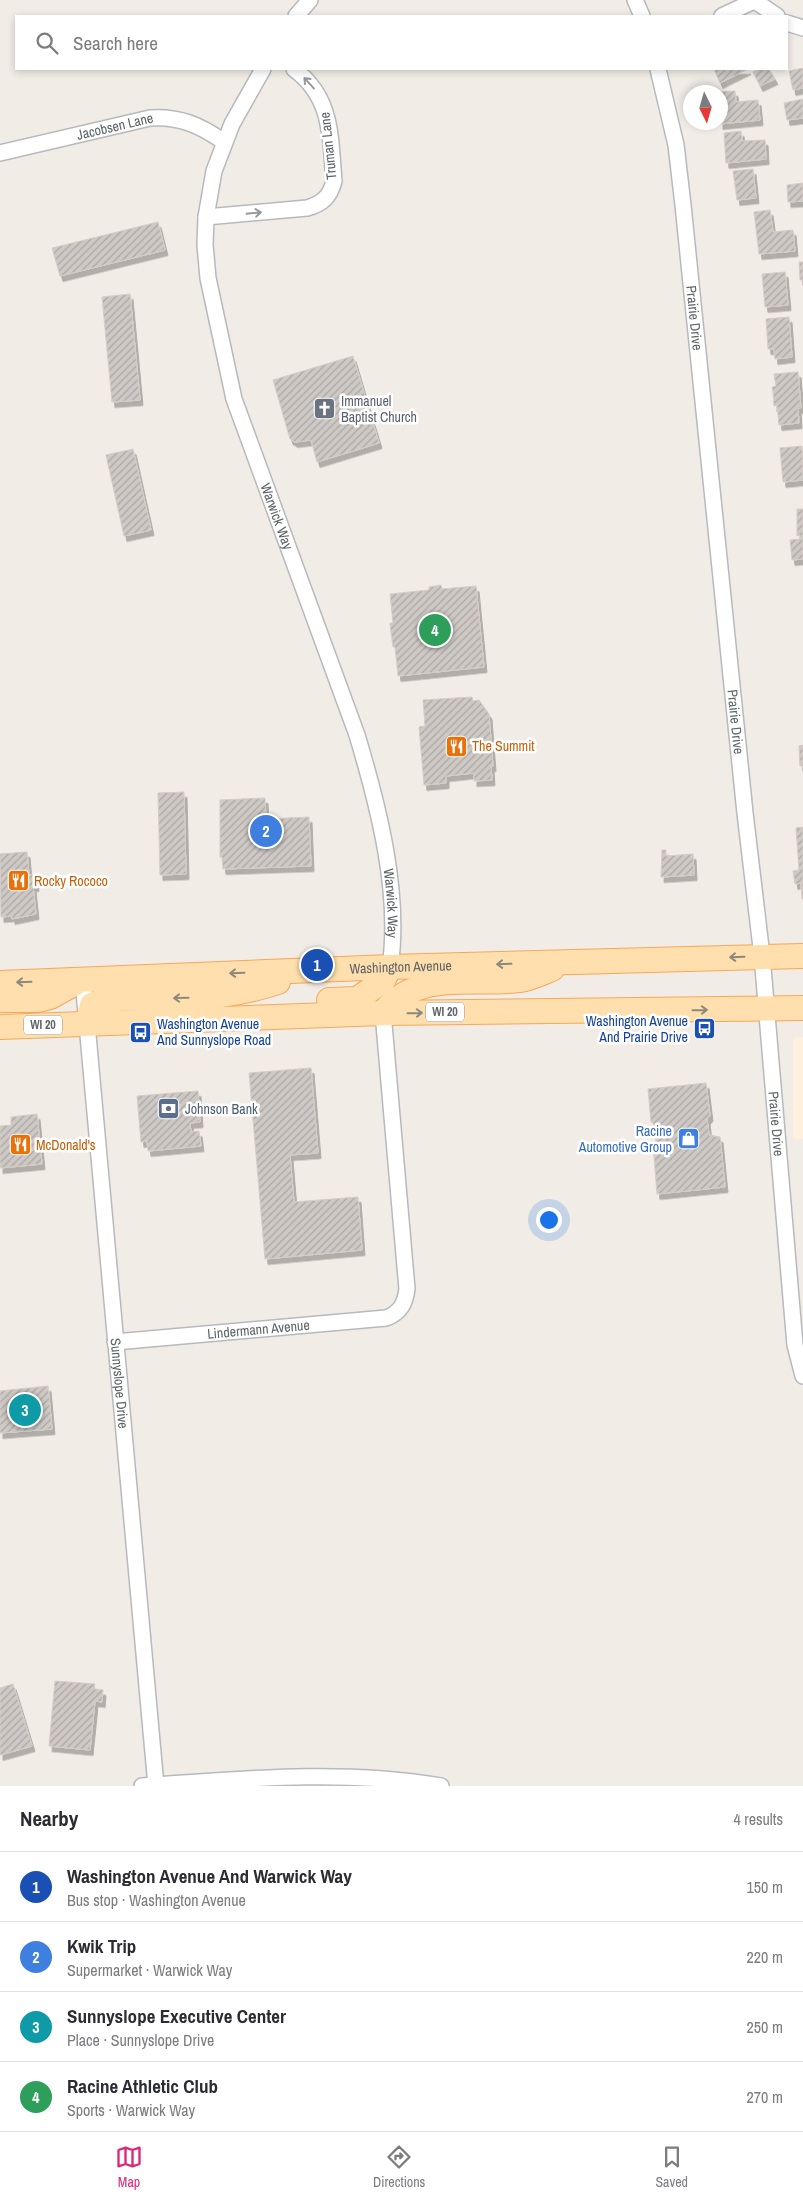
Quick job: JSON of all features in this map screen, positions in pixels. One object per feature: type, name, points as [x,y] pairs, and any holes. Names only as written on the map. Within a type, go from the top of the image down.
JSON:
[{"type":"main road","name":"Washington Avenue","points":[[0,983],[390,967],[803,956]]},
{"type":"main road","points":[[384,1013],[392,1002],[412,989],[432,983],[523,980],[570,962]]},
{"type":"main road","points":[[217,1019],[232,1007],[246,1004],[357,999],[383,981],[390,967]]},
{"type":"main road","points":[[87,1023],[92,1005],[97,1002],[106,1000],[191,998],[214,995],[264,987],[314,970]]},
{"type":"main road","points":[[0,1000],[39,1000],[50,997],[65,987],[83,980]]},
{"type":"main road","name":"WI 20","points":[[0,1027],[384,1013],[803,1008]]},
{"type":"street","points":[[297,15],[310,0]]},
{"type":"street","points":[[635,0],[642,15]]},
{"type":"street","points":[[724,15],[756,0],[776,15]]},
{"type":"street","points":[[788,23],[803,28]]},
{"type":"street","name":"Warwick Way","points":[[262,70],[224,142],[214,170],[206,217],[205,245],[208,278],[234,399],[358,734],[373,789],[382,830],[389,881],[394,942],[390,967]]},
{"type":"street","name":"Truman Lane","points":[[206,217],[317,206],[325,200],[331,191],[334,181],[327,114],[315,89],[295,70]]},
{"type":"street","name":"Prairie Drive","points":[[658,70],[674,137],[684,206],[745,814],[762,956],[795,1345],[803,1376]]},
{"type":"street","name":"Jacobsen Lane","points":[[0,152],[150,118],[164,117],[179,118],[199,125],[224,142]]},
{"type":"street","name":"Sunnyslope Drive","points":[[83,980],[151,1786]]},
{"type":"street","name":"Lindermann Avenue","points":[[115,1342],[386,1318],[399,1311],[406,1300],[407,1289],[384,1013]]},
{"type":"street","points":[[151,1786],[285,1776],[347,1776],[441,1786]]},
{"type":"shaded area","points":[[803,1037],[803,1139],[793,1139],[793,1038]]},
{"type":"building","points":[[803,68],[803,88],[793,90],[789,71]]},
{"type":"building","points":[[714,70],[746,70],[720,83]]},
{"type":"building","points":[[770,70],[775,79],[760,86],[753,72]]},
{"type":"building","points":[[728,91],[735,91],[736,102],[758,100],[760,120],[728,123]]},
{"type":"building","points":[[803,99],[803,118],[787,120],[784,103]]},
{"type":"building","points":[[741,131],[742,141],[765,140],[766,159],[726,163],[724,133]]},
{"type":"building","points":[[753,169],[756,198],[737,200],[733,171]]},
{"type":"building","points":[[803,183],[803,201],[788,202],[787,185]]},
{"type":"building","points":[[770,210],[773,232],[793,230],[795,251],[759,254],[754,212]]},
{"type":"building","points":[[158,222],[165,250],[60,276],[52,248]]},
{"type":"building","points":[[799,262],[803,262],[803,280],[800,280]]},
{"type":"building","points":[[785,272],[788,305],[765,307],[762,274]]},
{"type":"building","points":[[130,294],[140,400],[112,402],[102,297]]},
{"type":"building","points":[[789,317],[792,357],[775,359],[774,349],[768,349],[766,319]]},
{"type":"building","name":"Immanuel Baptist Church","points":[[353,356],[379,443],[317,462],[311,440],[295,442],[290,439],[273,380]]},
{"type":"building","points":[[798,372],[801,408],[798,408],[799,423],[779,425],[777,405],[774,406],[772,387],[776,386],[774,374]]},
{"type":"building","points":[[802,446],[803,480],[783,482],[780,448]]},
{"type":"building","points":[[133,449],[151,530],[124,536],[106,455]]},
{"type":"building","points":[[797,509],[803,509],[803,559],[792,560],[790,540],[800,539],[800,535],[797,536]]},
{"type":"building","points":[[441,585],[442,589],[476,586],[484,667],[398,676],[390,623],[393,623],[390,594],[429,590],[429,587]]},
{"type":"building","name":"The Summit","points":[[472,697],[473,701],[479,700],[489,714],[493,766],[491,766],[492,780],[474,781],[474,773],[446,776],[446,783],[424,785],[419,727],[425,726],[423,700]]},
{"type":"building","points":[[803,745],[803,766],[800,766],[799,746]]},
{"type":"building","points":[[184,792],[186,874],[160,875],[158,793]]},
{"type":"building","points":[[265,798],[266,819],[309,817],[311,866],[223,869],[222,857],[220,857],[220,800]]},
{"type":"building","points":[[803,827],[802,899],[801,883],[795,884],[793,871],[799,870],[796,828]]},
{"type":"building","points":[[662,850],[666,850],[666,856],[693,854],[694,875],[661,877]]},
{"type":"building","name":"Rocky Rococo","points":[[27,852],[29,875],[35,875],[36,886],[33,886],[36,914],[12,919],[12,916],[1,917],[0,854]]},
{"type":"building","points":[[311,1068],[318,1153],[290,1155],[294,1202],[358,1197],[362,1250],[265,1259],[249,1073]]},
{"type":"building","name":"Racine Automotive Group","points":[[706,1083],[710,1116],[707,1119],[709,1135],[720,1137],[725,1187],[657,1194],[653,1144],[656,1141],[654,1124],[651,1122],[648,1089]]},
{"type":"building","name":"Johnson Bank","points":[[198,1091],[200,1122],[190,1123],[191,1132],[199,1131],[201,1146],[148,1151],[147,1141],[141,1142],[137,1096]]},
{"type":"building","name":"McDonald's","points":[[37,1114],[42,1164],[0,1168],[0,1126],[11,1125],[11,1117]]},
{"type":"building","points":[[48,1386],[52,1429],[0,1433],[0,1391]]},
{"type":"building","points":[[55,1681],[95,1684],[94,1689],[103,1690],[102,1702],[95,1701],[90,1750],[49,1746]]},
{"type":"building","points":[[13,1684],[32,1746],[0,1755],[0,1688]]},
{"type":"place","name":"Immanuel Baptist Church","points":[[325,409]]},
{"type":"place","name":"Racine Athletic Club","points":[[435,630]]},
{"type":"place","name":"The Summit","points":[[456,746]]},
{"type":"place","name":"Kwik Trip","points":[[266,831]]},
{"type":"place","name":"Rocky Rococo","points":[[18,881]]},
{"type":"place","name":"Washington Avenue And Warwick Way","points":[[317,965]]},
{"type":"place","name":"Washington Avenue And Prairie Drive","points":[[704,1029]]},
{"type":"place","name":"Washington Avenue And Sunnyslope Road","points":[[141,1032]]},
{"type":"place","name":"Johnson Bank","points":[[169,1109]]},
{"type":"place","name":"Racine Automotive Group","points":[[688,1139]]},
{"type":"place","name":"McDonald's","points":[[20,1145]]},
{"type":"place","name":"Sunnyslope Executive Center","points":[[25,1410]]}]
